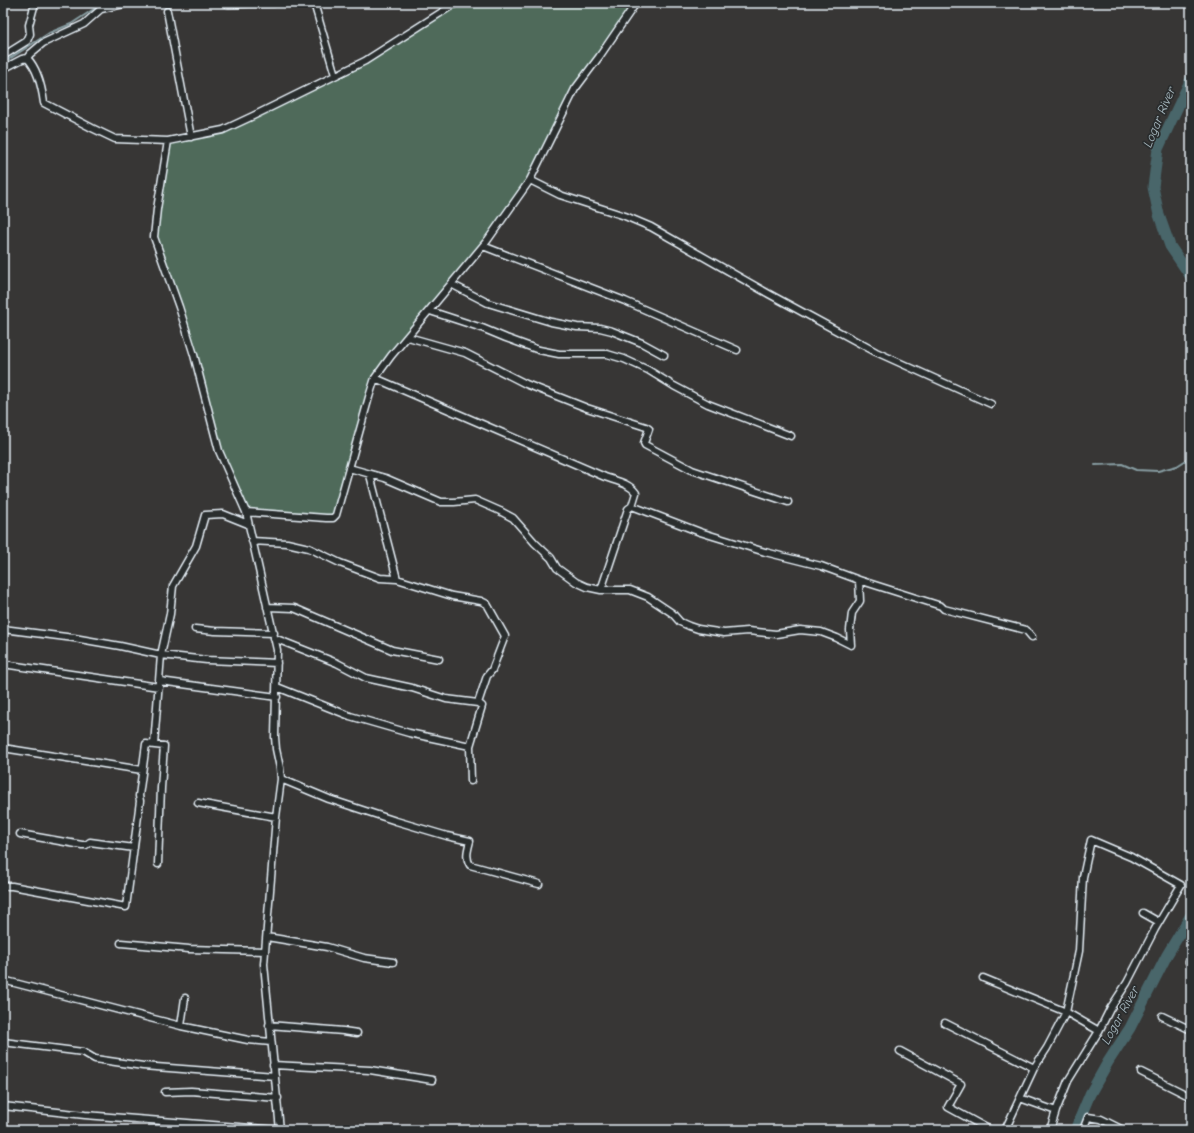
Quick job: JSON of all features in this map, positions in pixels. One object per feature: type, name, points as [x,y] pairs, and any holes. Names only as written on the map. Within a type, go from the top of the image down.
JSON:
[{"type":"street","points":[[3,56],[27,41],[30,34],[29,25],[31,14],[35,3]]},
{"type":"street","points":[[3,69],[26,58],[43,43],[84,24],[101,10],[128,3]]},
{"type":"street","points":[[224,3],[274,3]]},
{"type":"street","points":[[314,3],[335,75]]},
{"type":"street","points":[[26,58],[31,62],[41,87],[44,103],[116,139],[168,141],[223,130],[253,116],[365,61],[456,3]]},
{"type":"street","points":[[246,512],[326,518],[333,518],[336,515],[375,378],[391,356],[483,246],[530,180],[575,89],[636,3]]},
{"type":"street","points":[[167,11],[191,137]]},
{"type":"street","points":[[3,1106],[92,1115],[279,1130],[278,1098],[269,1025],[264,964],[276,817],[281,779],[275,743],[277,650],[246,512],[219,451],[194,355],[179,307],[154,237],[168,141]]},
{"type":"street","points":[[530,180],[560,195],[624,216],[651,227],[769,294],[876,352],[992,404]]},
{"type":"street","points":[[483,246],[625,301],[737,350]]},
{"type":"street","points":[[451,284],[488,303],[516,310],[551,322],[577,327],[600,328],[612,331],[642,343],[664,355]]},
{"type":"street","points":[[430,311],[482,328],[539,350],[559,354],[607,354],[624,359],[648,370],[708,404],[791,436]]},
{"type":"street","points":[[408,337],[465,353],[526,384],[587,408],[646,427],[648,430],[644,443],[645,445],[692,470],[788,502]]},
{"type":"street","points":[[375,378],[632,488],[636,493],[632,506],[628,509],[601,590]]},
{"type":"street","points":[[349,468],[385,478],[441,502],[475,500],[500,510],[513,518],[535,543],[552,558],[557,568],[576,582],[587,588],[601,590],[630,590],[648,597],[672,613],[680,622],[698,629],[724,633],[748,631],[776,634],[800,630],[821,632],[837,638],[851,646],[850,630],[852,613],[860,600],[859,580]]},
{"type":"street","points":[[370,475],[397,579]]},
{"type":"street","points":[[632,506],[700,532],[765,552],[821,566],[859,580],[941,606],[944,609],[1026,630],[1032,636]]},
{"type":"street","points":[[154,745],[161,655],[170,614],[173,586],[196,546],[205,515],[223,514],[248,524]]},
{"type":"street","points":[[252,541],[287,543],[309,548],[340,563],[380,578],[397,579],[452,596],[481,601],[490,607],[505,636],[492,670],[487,676],[478,703]]},
{"type":"street","points":[[267,607],[294,608],[392,650],[439,659]]},
{"type":"street","points":[[3,629],[74,638],[161,655],[207,660],[277,663]]},
{"type":"street","points":[[195,629],[274,636],[337,663],[366,678],[412,688],[446,699],[478,703],[482,706],[470,746],[471,781]]},
{"type":"street","points":[[3,664],[159,687]]},
{"type":"street","points":[[160,680],[277,697]]},
{"type":"street","points":[[277,687],[350,716],[409,733],[470,746]]},
{"type":"street","points":[[3,886],[12,886],[126,907],[146,744],[164,746],[158,864]]},
{"type":"street","points":[[3,748],[142,770]]},
{"type":"street","points":[[281,779],[329,799],[420,829],[470,841],[466,856],[467,861],[470,864],[539,884]]},
{"type":"street","points":[[198,803],[276,817]]},
{"type":"street","points":[[20,834],[82,845],[86,845],[90,842],[134,848]]},
{"type":"street","points":[[1005,1130],[1034,1068],[1047,1048],[1066,1012],[1079,950],[1083,877],[1091,840],[1131,857],[1181,884],[1127,983],[1068,1081],[1050,1130]]},
{"type":"street","points":[[1143,913],[1159,922]]},
{"type":"street","points":[[267,937],[327,947],[364,958],[393,962]]},
{"type":"street","points":[[121,943],[189,949],[265,951]]},
{"type":"street","points":[[983,978],[1066,1012],[1099,1031]]},
{"type":"street","points":[[3,980],[181,1026],[248,1040],[271,1042]]},
{"type":"street","points":[[181,1026],[185,998]]},
{"type":"street","points":[[1162,1016],[1191,1030]]},
{"type":"street","points":[[945,1023],[1034,1068]]},
{"type":"street","points":[[269,1025],[357,1033]]},
{"type":"street","points":[[3,1042],[83,1052],[95,1059],[143,1066],[275,1076]]},
{"type":"street","points":[[900,1051],[961,1084],[948,1107],[990,1130]]},
{"type":"street","points":[[274,1065],[370,1070],[432,1080]]},
{"type":"street","points":[[1141,1072],[1191,1097]]},
{"type":"street","points":[[165,1092],[191,1091],[278,1098]]},
{"type":"street","points":[[1020,1098],[1056,1111]]},
{"type":"street","points":[[1083,1130],[1088,1117],[1101,1119],[1123,1130]]},
{"type":"green space","points":[[456,3],[636,3],[575,89],[542,157],[513,204],[375,378],[333,518],[246,512],[225,466],[194,355],[154,237],[168,141],[223,130],[365,61]]},
{"type":"waterway","points":[[3,63],[49,33],[71,24],[97,7],[111,3]]},
{"type":"waterway","name":"Logar River","points":[[1191,79],[1158,149],[1153,187],[1159,215],[1170,246],[1191,277]]},
{"type":"waterway","points":[[1095,465],[1122,464],[1136,470],[1158,471],[1177,466],[1191,457]]},
{"type":"waterway","name":"Logar River","points":[[1075,1130],[1090,1094],[1130,1028],[1167,955],[1191,915]]}]
